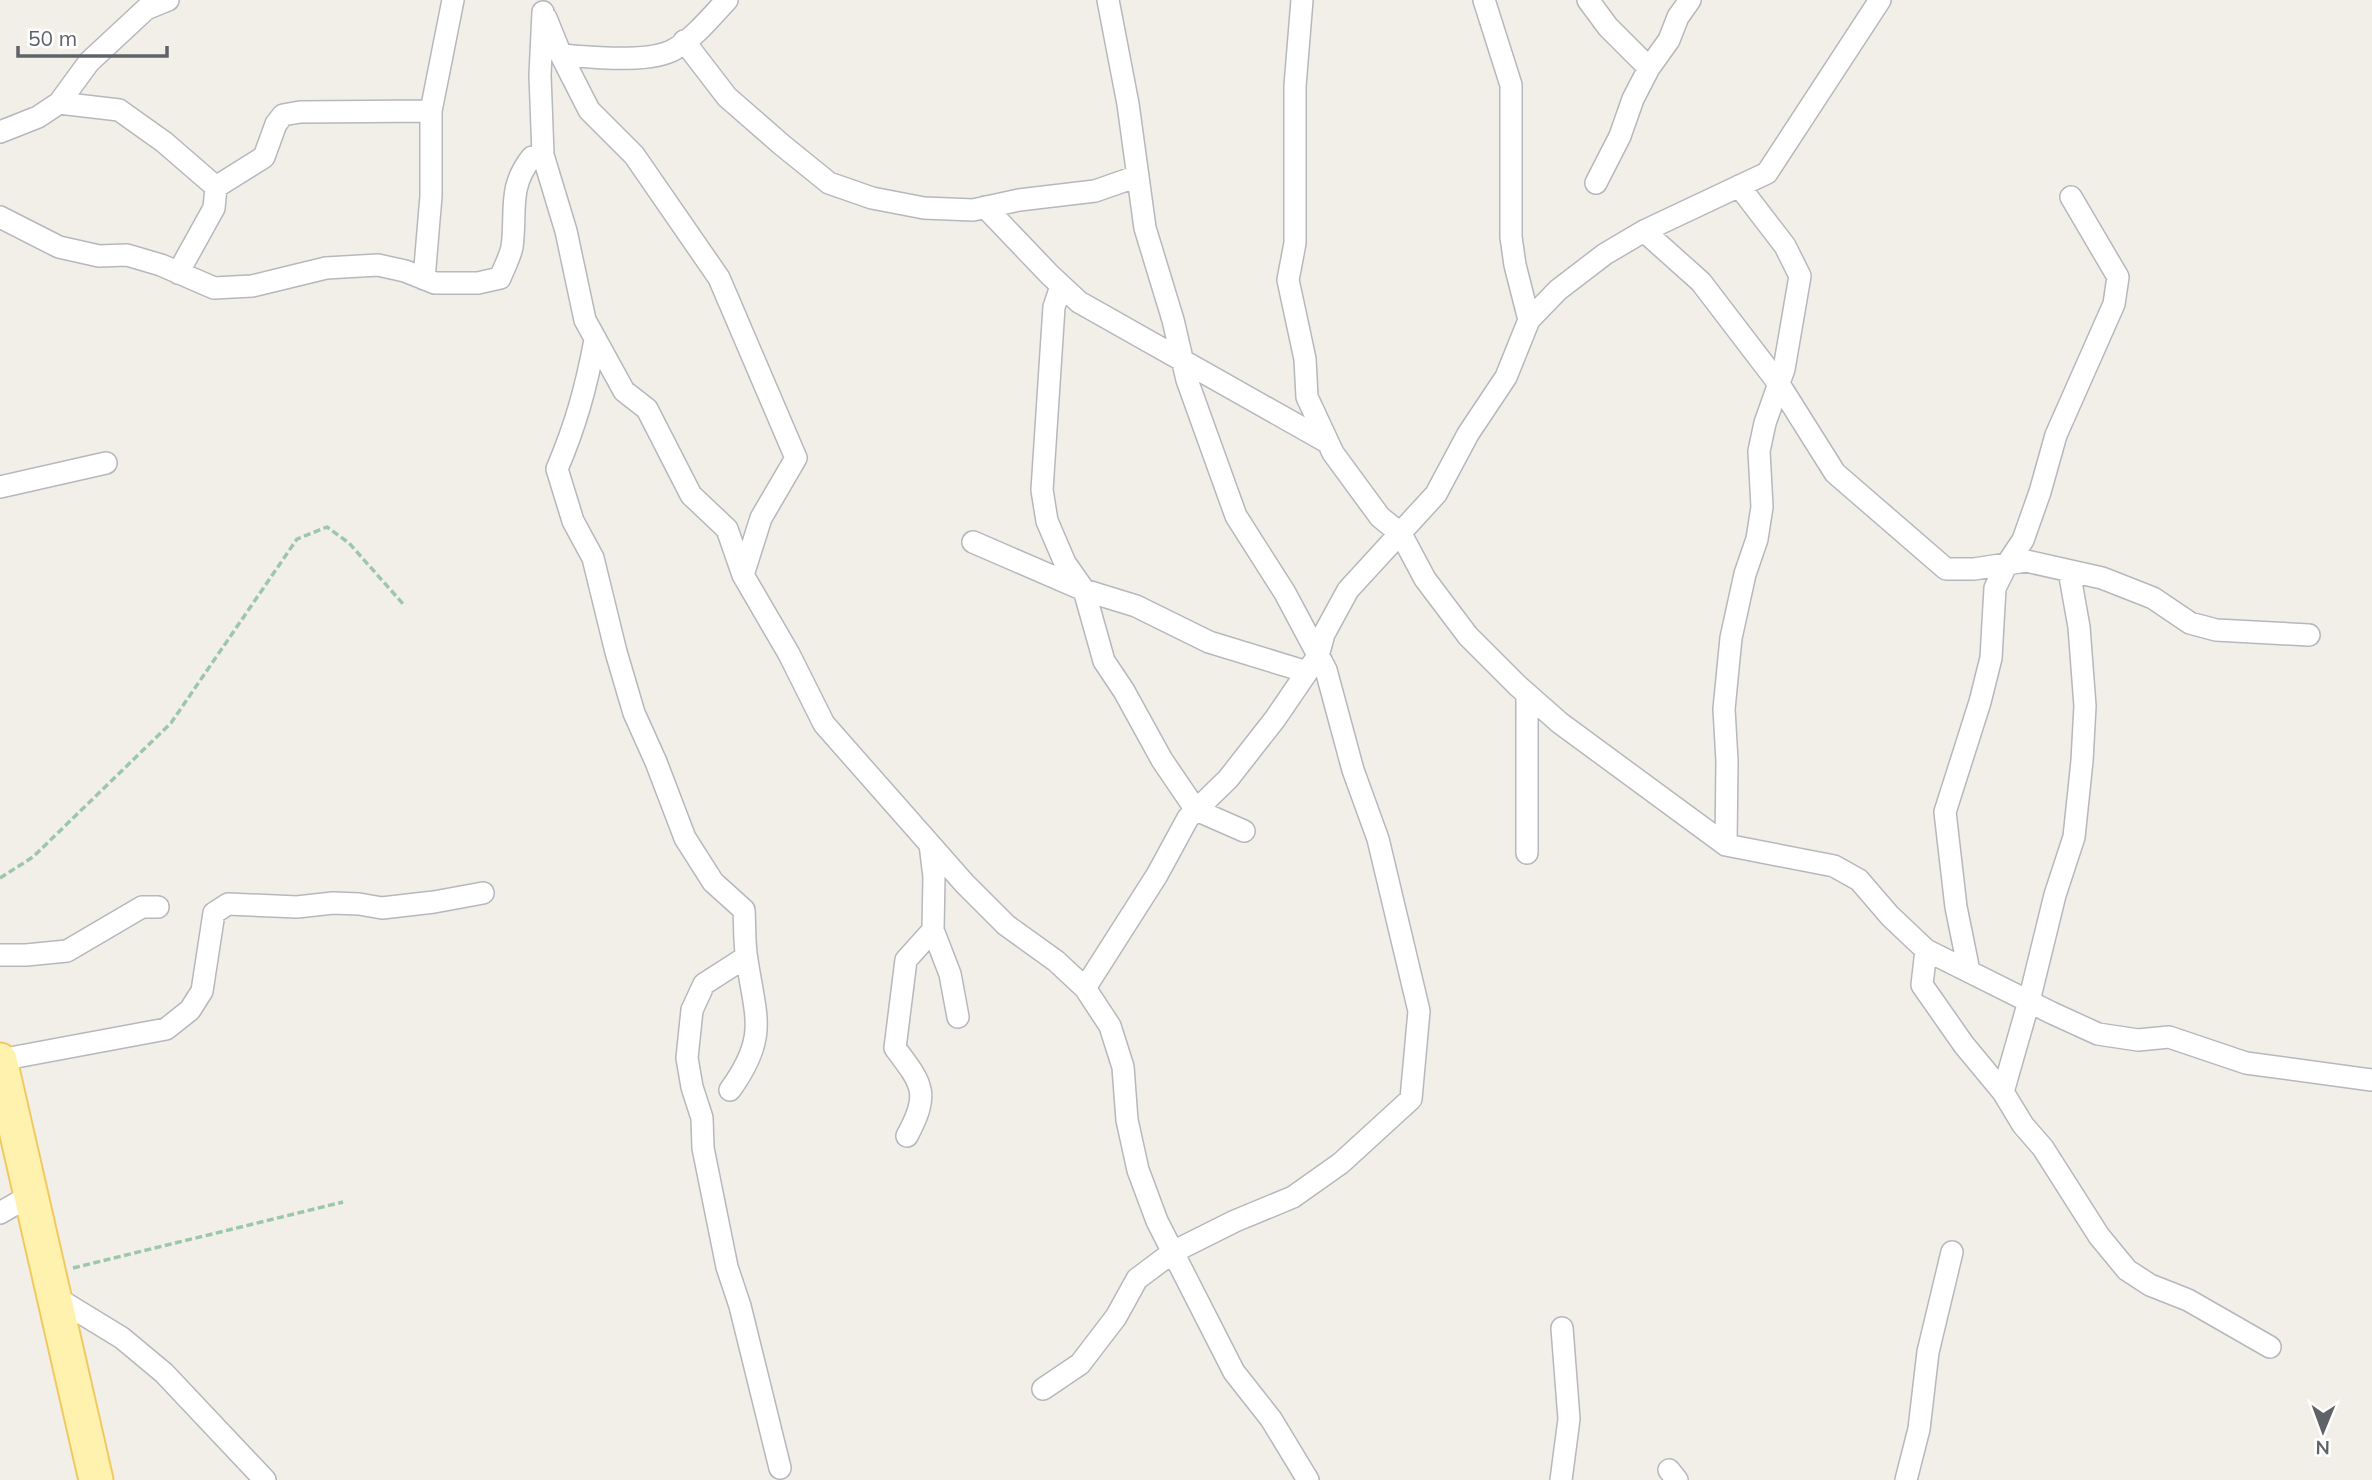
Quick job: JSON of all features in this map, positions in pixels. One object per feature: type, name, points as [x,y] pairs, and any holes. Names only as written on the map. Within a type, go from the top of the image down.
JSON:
[{"type":"main road","points":[[0,1060],[96,1480]]},
{"type":"street","points":[[0,132],[38,117],[59,103],[89,62],[146,9],[169,0]]},
{"type":"street","points":[[424,279],[431,197],[431,111],[453,0]]},
{"type":"street","points":[[561,55],[621,59],[674,50],[727,0]]},
{"type":"street","points":[[1108,0],[1145,228],[1174,320],[1182,360],[1204,430],[1236,516],[1285,593],[1313,664]]},
{"type":"street","points":[[1302,0],[1295,86],[1295,243],[1288,279],[1304,359],[1307,397],[1327,442],[1380,517],[1401,534],[1425,579],[1468,636],[1560,723],[1726,845],[1834,866],[1859,880],[1890,916],[1926,950],[2029,1001],[2098,1034],[2138,1040],[2169,1037],[2246,1063],[2372,1080]]},
{"type":"street","points":[[1484,0],[1511,85],[1511,237],[1529,320]]},
{"type":"street","points":[[1588,0],[1608,27],[1649,68]]},
{"type":"street","points":[[1596,183],[1620,136],[1633,99],[1690,0]]},
{"type":"street","points":[[1086,988],[1157,875],[1188,818],[1228,779],[1313,664],[1324,634],[1348,590],[1436,494],[1468,434],[1507,377],[1529,320],[1558,290],[1605,254],[1644,231],[1767,173],[1880,0]]},
{"type":"street","points":[[541,6],[561,55],[589,110],[634,155],[719,278],[796,458],[761,518],[743,575]]},
{"type":"street","points":[[541,6],[543,155],[566,231],[585,320],[595,340],[624,391],[647,409],[691,495],[727,529],[743,575],[789,654],[824,724],[965,884],[1006,925],[1086,988],[1110,1026],[1123,1067],[1127,1121],[1138,1170],[1157,1221],[1234,1373],[1272,1419],[1308,1480]]},
{"type":"street","points":[[684,41],[727,97],[829,183],[872,198],[924,208],[973,210],[1019,200],[1095,191],[1138,176]]},
{"type":"street","points":[[59,103],[119,110],[164,142],[216,187]]},
{"type":"street","points":[[216,187],[264,157],[276,124],[283,115],[300,112],[431,111]]},
{"type":"street","points":[[0,217],[60,247],[99,256],[127,255],[161,265],[214,288],[252,286],[326,268],[378,265],[405,271],[435,283],[478,283],[500,278],[512,248],[513,207],[520,171],[532,157],[543,155]]},
{"type":"street","points":[[1726,845],[1727,761],[1724,709],[1731,638],[1745,574],[1757,539],[1762,507],[1759,451],[1765,424],[1784,369],[1800,276],[1785,246],[1739,186]]},
{"type":"street","points":[[178,273],[214,208],[216,187]]},
{"type":"street","points":[[1969,971],[1955,907],[1945,812],[1991,658],[1995,588],[2023,540],[2056,435],[2114,304],[2118,277],[2071,197]]},
{"type":"street","points":[[985,207],[1079,302],[1327,442]]},
{"type":"street","points":[[1644,231],[1701,282],[1779,384],[1835,473],[1946,569],[1974,569],[2026,561],[2102,578],[2153,598],[2190,623],[2216,630],[2309,635]]},
{"type":"street","points":[[1061,286],[1054,307],[1042,490],[1047,522],[1065,563],[1084,590],[1104,661],[1162,760],[1196,810],[1244,831]]},
{"type":"street","points":[[595,340],[576,425],[557,470],[573,521],[593,558],[634,713],[685,838],[713,882],[744,910],[746,957],[758,1017],[754,1049],[730,1090]]},
{"type":"street","points":[[0,487],[106,463]]},
{"type":"street","points":[[972,542],[1084,590],[1136,606],[1209,642],[1313,664],[1326,670],[1353,770],[1378,839],[1419,1011],[1411,1099],[1341,1163],[1293,1197],[1173,1252],[1137,1279],[1116,1317],[1080,1364],[1043,1388]]},
{"type":"street","points":[[2003,1092],[2055,895],[2074,837],[2085,706],[2070,571]]},
{"type":"street","points":[[1527,694],[1527,853]]},
{"type":"street","points":[[930,844],[934,877],[933,930],[950,974],[958,1017]]},
{"type":"street","points":[[0,1060],[166,1029],[190,1010],[202,992],[214,913],[228,904],[297,907],[332,903],[382,908],[482,893]]},
{"type":"street","points":[[0,955],[67,951],[142,906],[158,907]]},
{"type":"street","points":[[907,1136],[919,1113],[922,1094],[915,1074],[895,1048],[901,987],[906,960],[933,930]]},
{"type":"street","points":[[1926,950],[1922,985],[1964,1045],[2003,1092],[2023,1125],[2043,1148],[2099,1236],[2127,1270],[2150,1285],[2188,1300],[2270,1348]]},
{"type":"street","points":[[746,957],[704,984],[692,1010],[687,1058],[692,1087],[702,1118],[703,1148],[727,1267],[740,1306],[780,1468]]},
{"type":"street","points":[[0,1213],[31,1195]]},
{"type":"street","points":[[1906,1480],[1919,1429],[1928,1352],[1952,1252]]},
{"type":"street","points":[[52,1286],[164,1373],[265,1480]]},
{"type":"street","points":[[1562,1328],[1569,1419],[1562,1480]]},
{"type":"path","points":[[0,878],[33,857],[171,723],[297,539],[327,527],[349,543],[404,605]]},
{"type":"path","points":[[52,1286],[342,1202]]}]
